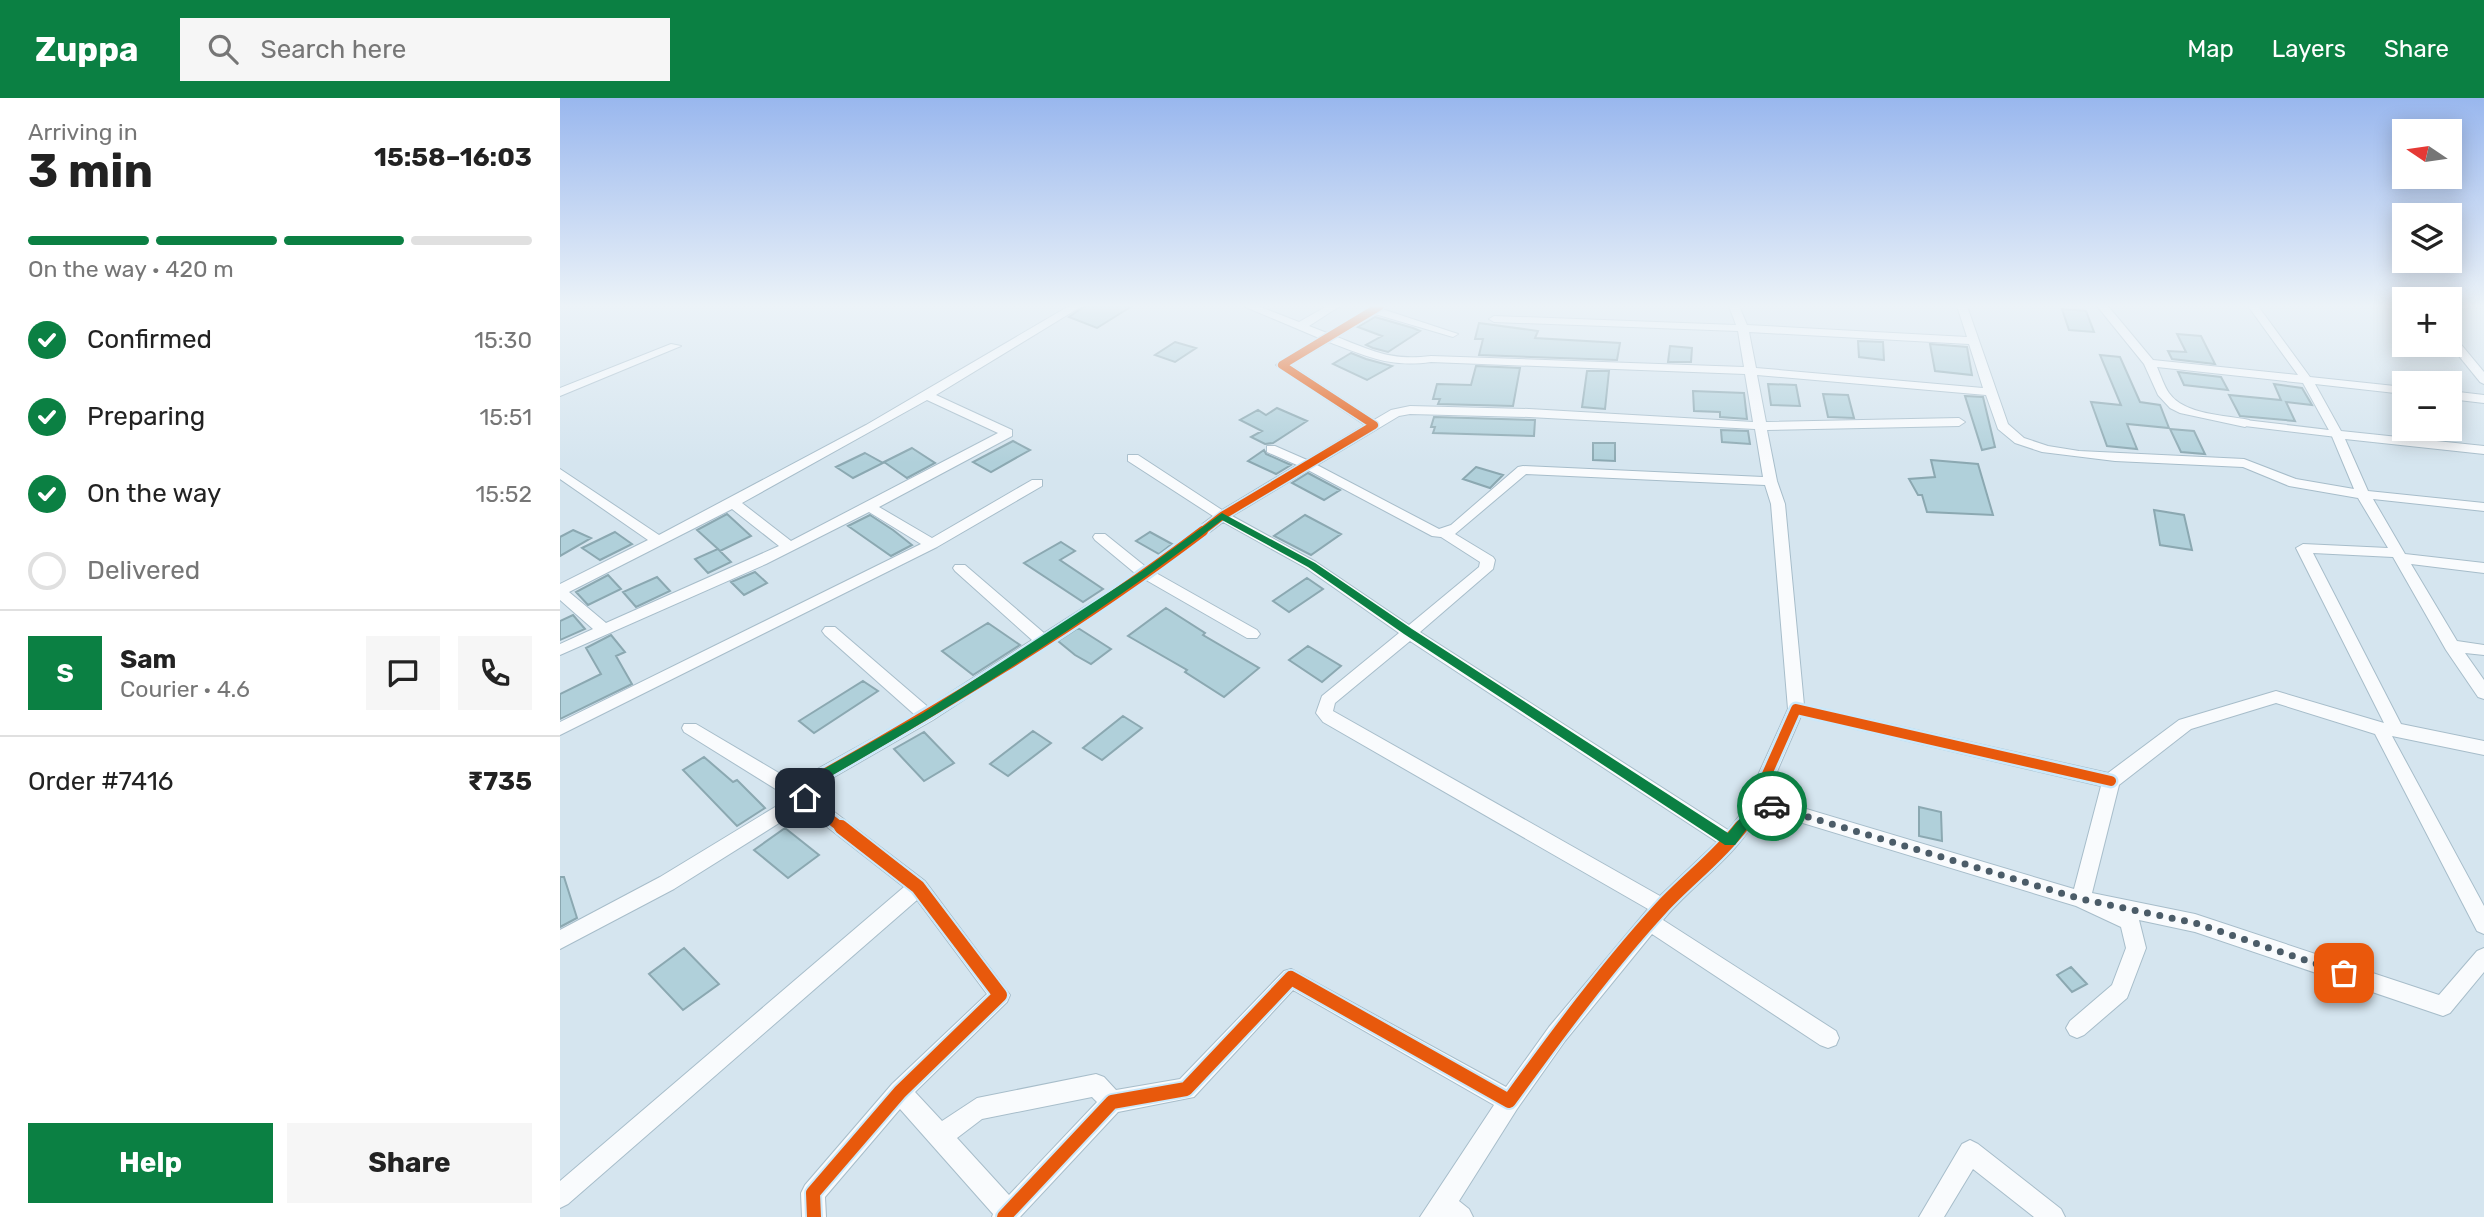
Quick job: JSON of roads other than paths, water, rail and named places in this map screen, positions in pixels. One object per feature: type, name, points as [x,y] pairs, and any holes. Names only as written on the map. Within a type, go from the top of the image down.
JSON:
[{"type":"street","points":[[560,392],[644,358]]},
{"type":"street","points":[[604,630],[560,591],[733,503],[991,358]]},
{"type":"street","points":[[1293,358],[1282,365],[1374,425]]},
{"type":"street","points":[[1387,358],[1394,361],[1431,359],[1749,371],[1991,392]]},
{"type":"street","points":[[1445,1213],[1509,1101],[1558,1034],[1656,915],[1730,841],[1747,819],[1796,709],[1778,504],[1770,481],[1747,358]]},
{"type":"street","points":[[1980,358],[2007,432],[2031,446],[2085,455],[2245,463],[2293,483],[2363,494],[2484,507]]},
{"type":"street","points":[[2145,358],[2164,396],[2174,405],[2185,410],[2245,423]]},
{"type":"street","points":[[2292,358],[2308,380],[2337,435],[2363,494],[2398,555],[2452,646],[2484,693]]},
{"type":"street","points":[[2466,358],[2484,380]]},
{"type":"street","points":[[2149,363],[2392,389]]},
{"type":"street","points":[[560,650],[789,547],[1008,433],[925,395]]},
{"type":"street","points":[[2462,396],[2484,399]]},
{"type":"street","points":[[560,940],[667,883],[799,795],[927,716],[1146,574],[1222,516],[1312,465],[1395,413],[1410,410],[1529,413],[1760,426],[1959,422]]},
{"type":"street","points":[[2337,435],[2484,450]]},
{"type":"street","points":[[1271,449],[1312,465],[1388,509],[1437,533],[1456,528],[1523,470],[1770,481]]},
{"type":"street","points":[[1132,458],[1222,516],[1311,565],[1408,632],[1730,841]]},
{"type":"street","points":[[560,473],[658,541]]},
{"type":"street","points":[[560,729],[932,544],[1037,483]]},
{"type":"street","points":[[733,503],[789,547]]},
{"type":"street","points":[[870,507],[932,544]]},
{"type":"street","points":[[1444,533],[1488,560],[1486,569],[1328,700],[1324,713],[1656,915],[1828,1038]]},
{"type":"street","points":[[1100,537],[1146,574],[1252,634]]},
{"type":"street","points":[[2484,568],[2398,555],[2302,548],[2484,925]]},
{"type":"street","points":[[960,568],[1042,640]]},
{"type":"street","points":[[830,631],[927,716]]},
{"type":"street","points":[[2452,646],[2484,650]]},
{"type":"street","points":[[2081,899],[2110,781],[2185,724],[2276,698],[2388,730],[2484,748]]},
{"type":"street","points":[[1796,709],[2110,781]]},
{"type":"street","points":[[690,728],[799,795],[918,887],[1000,995],[900,1091],[813,1193],[814,1217]]},
{"type":"street","points":[[1755,801],[2081,899],[2195,923],[2443,1006],[2484,957]]},
{"type":"street","points":[[560,1196],[918,887]]},
{"type":"street","points":[[2077,1028],[2120,991],[2136,948],[2130,922],[2081,899]]},
{"type":"street","points":[[900,1091],[1006,1215],[1112,1101],[1186,1088],[1291,978],[1509,1101]]},
{"type":"street","points":[[941,1136],[977,1109],[1030,1098],[1096,1085],[1112,1101]]},
{"type":"street","points":[[1931,1217],[1970,1152],[2053,1217]]},
{"type":"lane","points":[[2245,423],[2337,435]]}]
